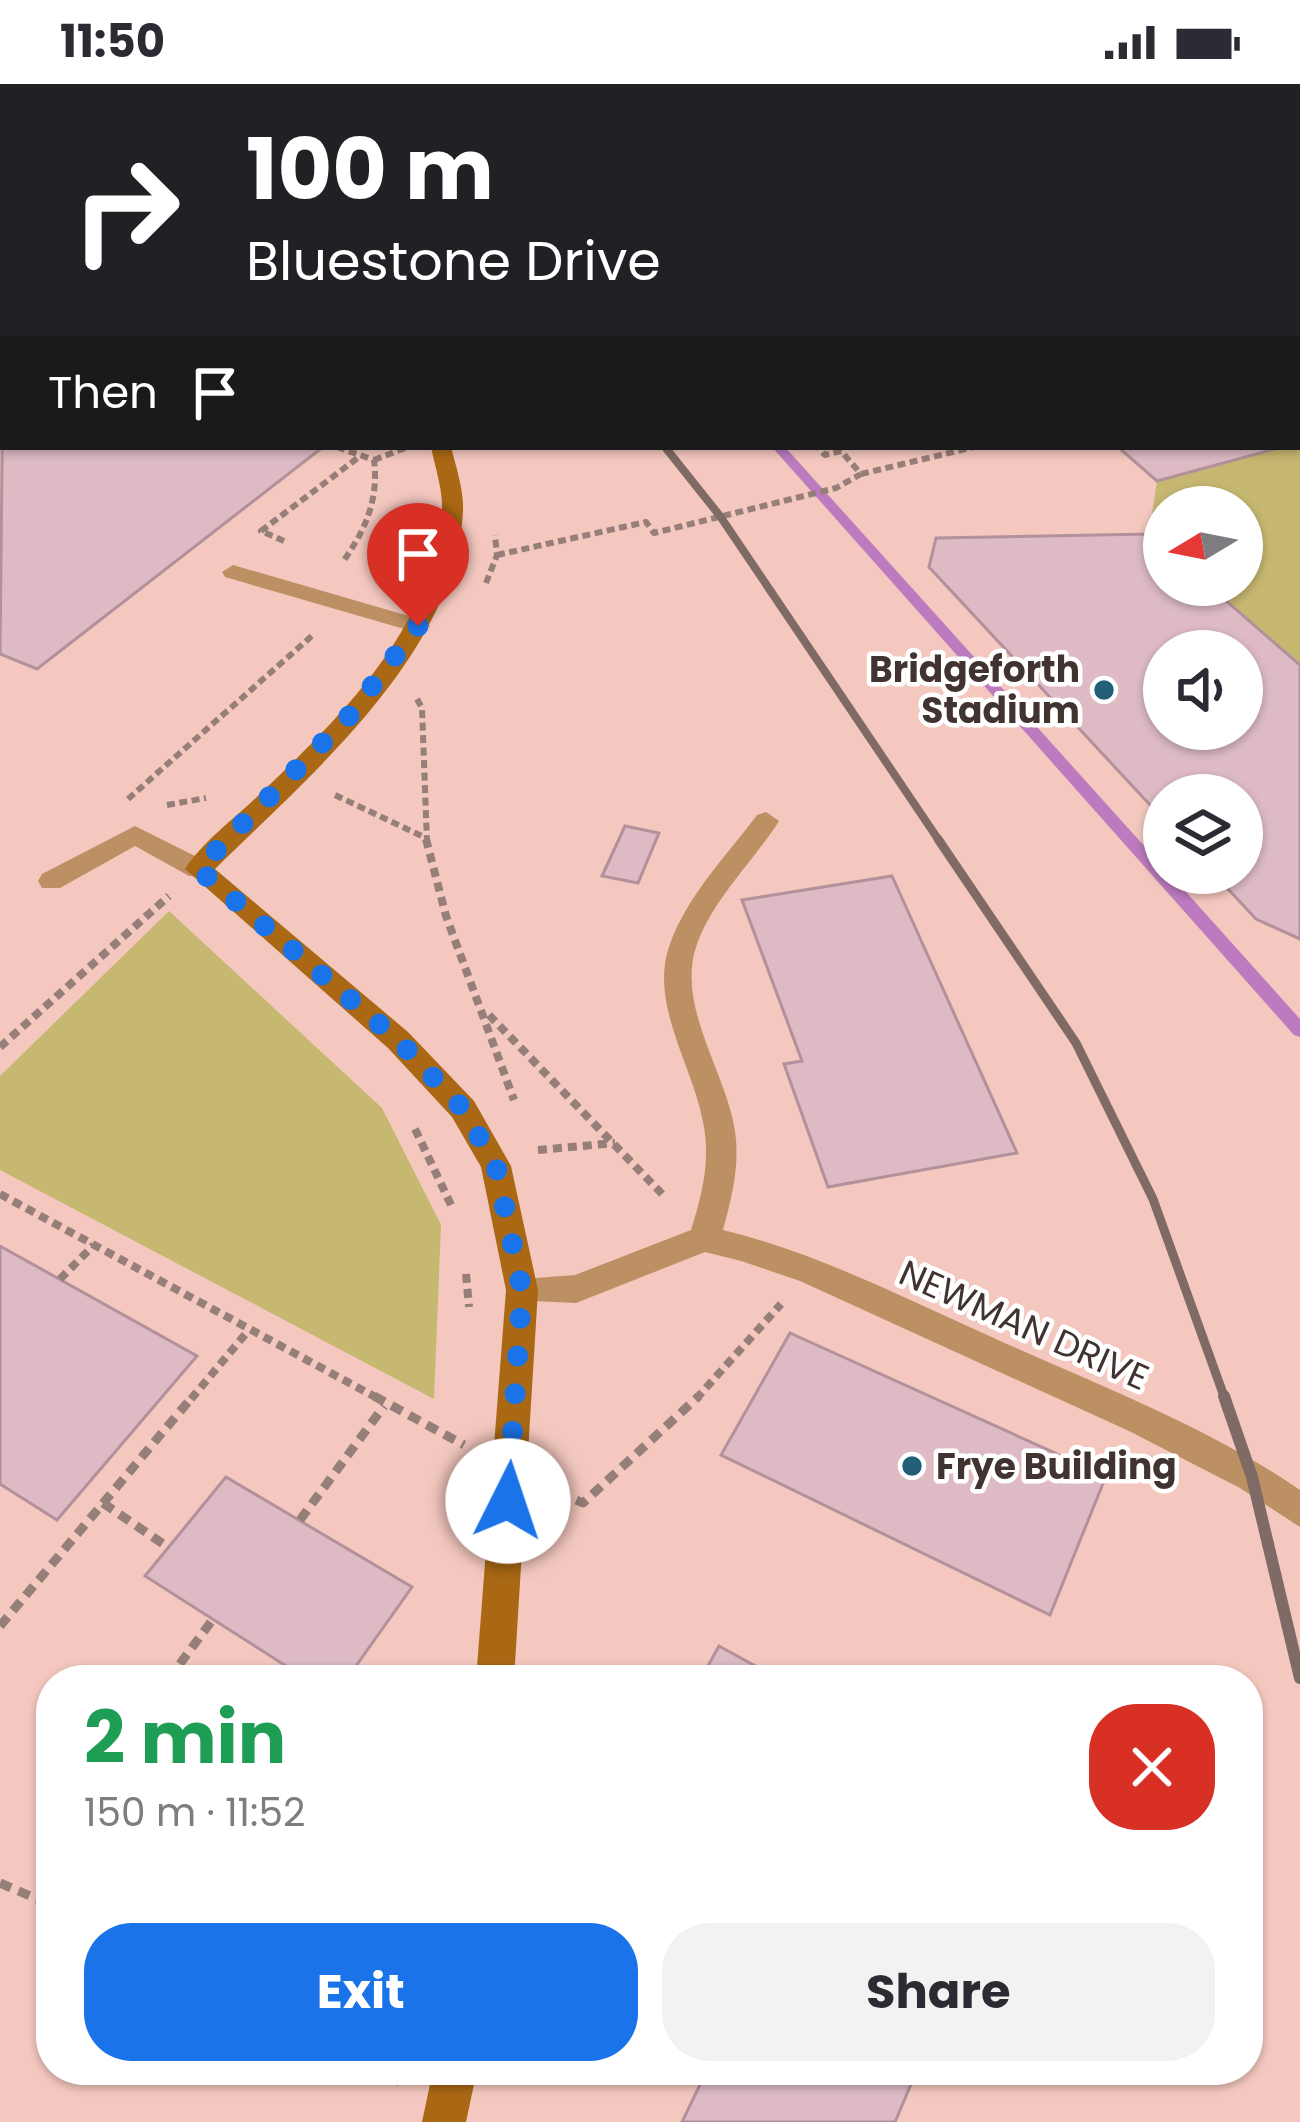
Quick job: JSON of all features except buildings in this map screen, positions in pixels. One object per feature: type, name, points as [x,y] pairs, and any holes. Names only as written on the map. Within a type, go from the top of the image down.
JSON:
[{"type":"street","points":[[198,869],[350,715],[418,626],[446,559],[454,513],[452,473],[442,450]]},
{"type":"street","points":[[233,572],[418,626]]},
{"type":"street","points":[[522,1290],[576,1289],[704,1238],[722,1176],[722,1144],[682,996],[679,960],[687,936],[766,821]]},
{"type":"street","points":[[51,881],[135,836],[198,869],[398,1040],[463,1109],[496,1166],[522,1290],[496,1665]]},
{"type":"street","name":"NEWMAN DRIVE","points":[[704,1238],[810,1271],[1141,1420],[1252,1477],[1300,1510]]},
{"type":"street","points":[[444,2122],[452,2085]]},
{"type":"path","points":[[345,450],[374,460]]},
{"type":"path","points":[[374,460],[395,450]]},
{"type":"path","points":[[821,450],[825,455],[842,451],[861,474]]},
{"type":"path","points":[[497,555],[646,522],[654,533],[836,488],[861,474],[961,450]]},
{"type":"path","points":[[284,541],[261,531],[360,456]]},
{"type":"path","points":[[114,810],[337,614],[336,571],[363,535],[374,508],[378,478],[374,460]]},
{"type":"path","points":[[479,600],[497,555],[494,533]]},
{"type":"path","points":[[412,688],[422,708],[426,838],[446,916],[517,1111]]},
{"type":"path","points":[[324,789],[426,838]]},
{"type":"path","points":[[155,806],[215,794]]},
{"type":"path","points":[[127,800],[141,802]]},
{"type":"path","points":[[159,886],[186,903]]},
{"type":"path","points":[[0,1047],[174,892]]},
{"type":"path","points":[[484,1011],[704,1238]]},
{"type":"path","points":[[404,1111],[447,1189],[458,1227]]},
{"type":"path","points":[[537,1171],[530,1151],[615,1143]]},
{"type":"path","points":[[0,1194],[384,1406],[511,1472],[583,1503],[713,1383],[810,1271]]},
{"type":"path","points":[[60,1279],[94,1245]]},
{"type":"path","points":[[465,1266],[467,1329]]},
{"type":"path","points":[[0,1626],[248,1331]]},
{"type":"path","points":[[300,1520],[384,1406]]},
{"type":"path","points":[[460,1467],[462,1421]]},
{"type":"path","points":[[104,1503],[169,1548]]},
{"type":"path","points":[[179,1665],[213,1618]]},
{"type":"path","points":[[0,1883],[36,1899]]},
{"type":"shaded area","points":[[0,450],[1300,450],[1300,2122],[0,2122]]},
{"type":"shaded area","name":"Bridgeforth Stadium","points":[[1121,450],[1300,450],[1300,939],[1256,919],[1233,894],[1263,894],[1263,774],[1143,774],[1143,797],[929,567],[936,538],[1143,534],[1143,606],[1263,606],[1263,486],[1156,486],[1157,481]]},
{"type":"shaded area","points":[[169,911],[382,1108],[441,1225],[434,1399],[0,1170],[0,1076]]},
{"type":"waterway","points":[[781,450],[1300,1030]]},
{"type":"railway","points":[[667,450],[720,516],[940,842]]},
{"type":"railway","points":[[938,839],[1076,1043],[1153,1199],[1225,1399]]},
{"type":"railway","points":[[1224,1396],[1252,1477],[1300,1678]]},
{"type":"place","name":"Bridgeforth Stadium","points":[[1104,690]]},
{"type":"place","name":"Frye Building","points":[[912,1466]]},
{"type":"route","points":[[418,626],[350,715],[198,869],[398,1040],[463,1109],[496,1166],[522,1290],[508,1501]]}]
